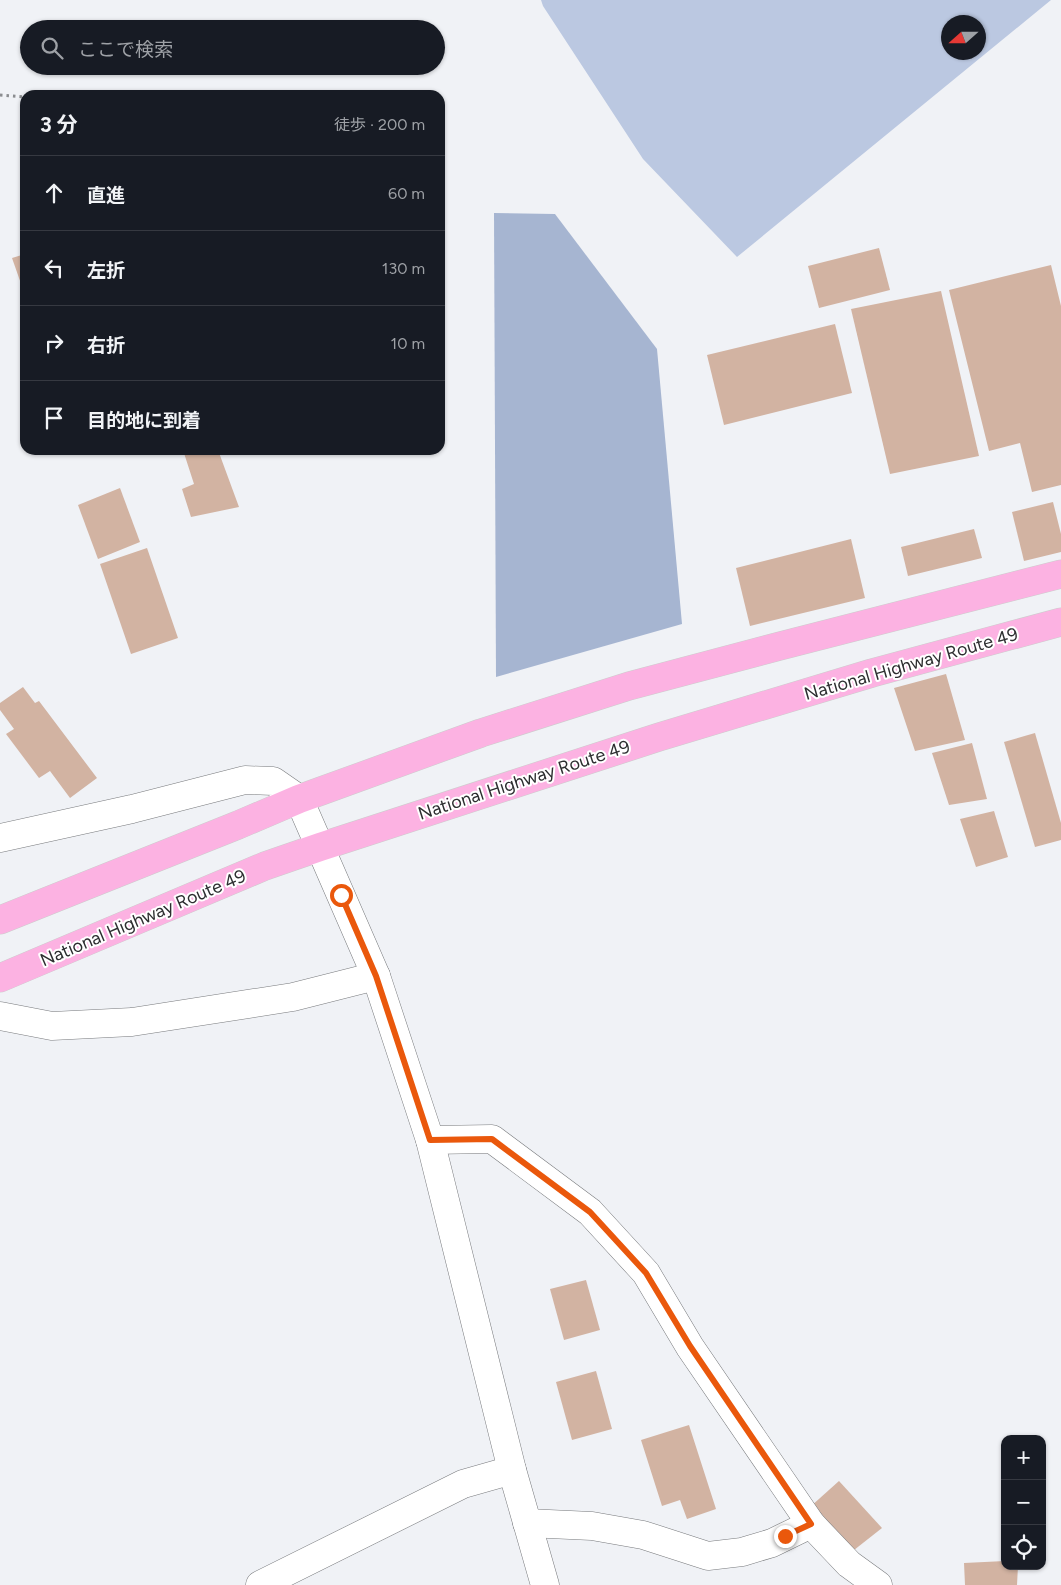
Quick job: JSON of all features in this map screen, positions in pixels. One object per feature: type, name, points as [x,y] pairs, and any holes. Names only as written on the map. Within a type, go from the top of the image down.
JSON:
[{"type":"highway","points":[[0,920],[238,826],[299,799],[481,733],[629,686],[1061,574]]},
{"type":"highway","name":"National Highway Route 49","points":[[0,978],[265,866],[320,847],[659,737],[872,674],[1061,622]]},
{"type":"street","points":[[0,838],[132,809],[245,780],[273,781],[299,799],[376,976],[430,1140],[512,1470],[545,1585]]},
{"type":"street","points":[[0,1016],[52,1026],[132,1022],[293,997],[376,976]]},
{"type":"street","points":[[430,1140],[492,1139],[590,1212],[646,1273],[690,1346],[811,1524],[849,1564],[878,1585]]},
{"type":"street","points":[[260,1585],[463,1484],[512,1470]]},
{"type":"street","points":[[527,1523],[601,1527],[643,1535],[708,1556],[749,1550],[772,1542],[811,1524]]},
{"type":"path","points":[[0,95],[20,97]]},
{"type":"shaded area","points":[[541,0],[1051,0],[986,53],[986,15],[941,15],[941,60],[978,60],[737,257],[643,159],[543,6]]},
{"type":"shaded area","points":[[494,213],[555,214],[657,349],[682,624],[496,677]]},
{"type":"building","points":[[879,248],[890,290],[819,308],[808,266]]},
{"type":"building","points":[[20,256],[20,281],[12,258]]},
{"type":"building","points":[[1051,265],[1061,306],[1061,485],[1032,492],[1020,443],[989,451],[949,290]]},
{"type":"building","points":[[941,291],[979,456],[890,474],[851,309]]},
{"type":"building","points":[[835,324],[852,393],[724,425],[707,355]]},
{"type":"building","points":[[185,455],[220,455],[239,507],[191,517],[182,489],[194,484]]},
{"type":"building","points":[[120,488],[140,542],[98,559],[78,505]]},
{"type":"building","points":[[1053,502],[1061,534],[1061,552],[1024,561],[1012,512]]},
{"type":"building","points":[[974,529],[982,558],[908,576],[901,547]]},
{"type":"building","points":[[851,539],[865,598],[750,626],[736,568]]},
{"type":"building","points":[[147,548],[178,638],[131,654],[100,564]]},
{"type":"building","points":[[946,674],[965,740],[915,751],[894,688]]},
{"type":"building","points":[[23,687],[35,703],[39,701],[97,778],[70,798],[50,771],[39,778],[6,734],[14,729],[0,710],[0,703]]},
{"type":"building","points":[[1035,733],[1061,823],[1061,840],[1035,847],[1004,742]]},
{"type":"building","points":[[972,743],[987,799],[949,805],[932,753]]},
{"type":"building","points":[[994,811],[1008,857],[976,867],[960,819]]},
{"type":"building","points":[[586,1280],[600,1330],[564,1340],[550,1289]]},
{"type":"building","points":[[596,1371],[612,1429],[572,1440],[556,1382]]},
{"type":"building","points":[[689,1425],[716,1509],[687,1519],[680,1500],[662,1506],[641,1440]]},
{"type":"building","points":[[839,1481],[882,1528],[849,1554],[810,1507]]},
{"type":"building","points":[[1001,1561],[1001,1570],[1018,1570],[1017,1585],[965,1585],[964,1563]]},
{"type":"route","points":[[341,895],[376,976],[430,1140],[492,1139],[590,1212],[646,1273],[690,1346],[811,1524],[785,1536]]}]
